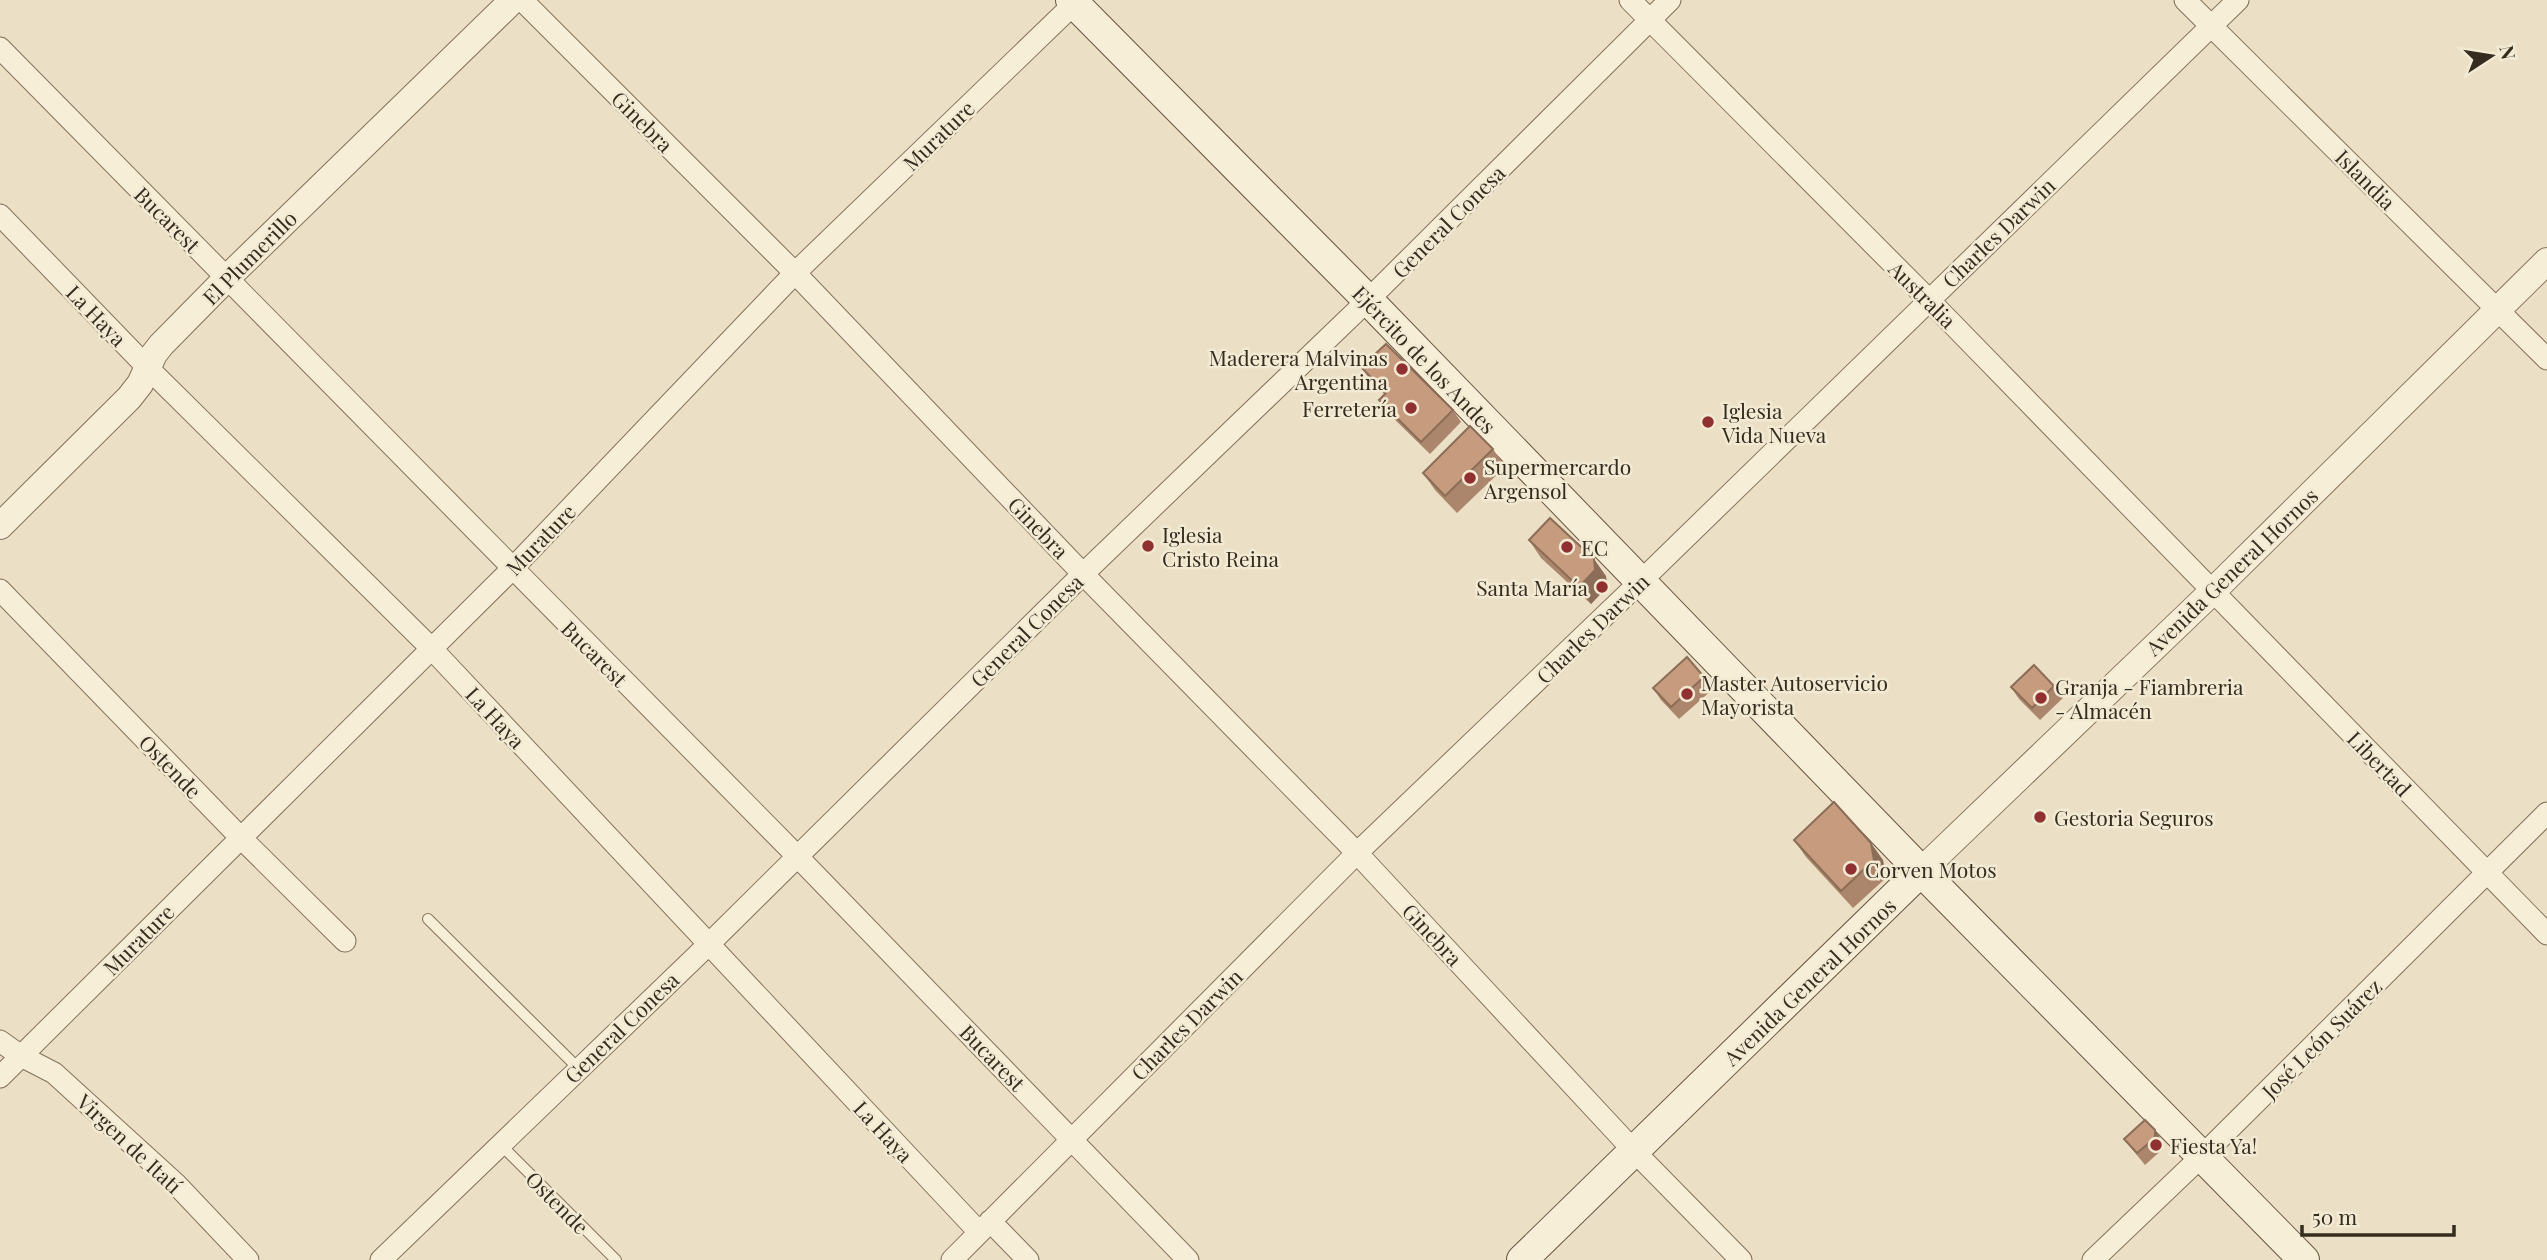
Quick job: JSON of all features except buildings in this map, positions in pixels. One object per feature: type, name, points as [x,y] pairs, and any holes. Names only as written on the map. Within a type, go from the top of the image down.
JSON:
[{"type":"main road","name":"Ejército de los Andes","points":[[1074,1],[2304,1260]]},
{"type":"main road","name":"Avenida General Hornos","points":[[1522,1260],[1922,871]]},
{"type":"street","name":"El Plumerillo","points":[[0,526],[129,398],[140,384],[161,345],[226,278],[513,0]]},
{"type":"street","name":"Ginebra","points":[[522,0],[795,273],[1083,574],[1357,853],[1635,1152],[1741,1260]]},
{"type":"street","name":"Australia","points":[[1630,0],[1928,299],[2213,591]]},
{"type":"street","name":"General Conesa","points":[[381,1260],[709,944],[1083,574],[1368,300],[1670,0]]},
{"type":"street","name":"Islandia","points":[[2185,0],[2547,359]]},
{"type":"street","name":"Charles Darwin","points":[[952,1260],[1357,853],[1641,581],[2238,0]]},
{"type":"street","name":"Murature","points":[[0,1077],[512,569],[795,273],[1074,1]]},
{"type":"street","name":"Bucarest","points":[[0,48],[797,856],[1188,1260]]},
{"type":"street","name":"La Haya","points":[[0,215],[148,368],[432,649],[709,944],[985,1226],[1028,1260]]},
{"type":"street","name":"Avenida General Hornos","points":[[1922,871],[2213,591],[2547,261]]},
{"type":"street","name":"Ostende","points":[[0,590],[240,837],[345,940]]},
{"type":"street","name":"Libertad","points":[[2213,591],[2547,934]]},
{"type":"street","name":"José León Suárez","points":[[2093,1260],[2203,1155],[2547,813]]},
{"type":"street","name":"Virgen de Itatí","points":[[0,1041],[21,1056],[54,1073],[176,1184],[248,1260]]},
{"type":"lane","points":[[428,919],[578,1068]]},
{"type":"lane","name":"Ostende","points":[[500,1144],[616,1260]]},
{"type":"place","name":"Maderera Malvinas Argentina","points":[[1402,369]]},
{"type":"place","name":"Ferretería","points":[[1411,408]]},
{"type":"place","name":"Iglesia Vida Nueva","points":[[1708,422]]},
{"type":"place","name":"Supermercardo Argensol","points":[[1470,478]]},
{"type":"place","name":"Iglesia Cristo Reina","points":[[1148,546]]},
{"type":"place","name":"EC","points":[[1567,547]]},
{"type":"place","name":"Santa María","points":[[1602,587]]},
{"type":"place","name":"Master Autoservicio Mayorista","points":[[1687,694]]},
{"type":"place","name":"Granja - Fiambreria - Almacén","points":[[2041,698]]},
{"type":"place","name":"Gestoria Seguros","points":[[2040,817]]},
{"type":"place","name":"Corven Motos","points":[[1851,869]]},
{"type":"place","name":"Fiesta Ya!","points":[[2156,1145]]}]
